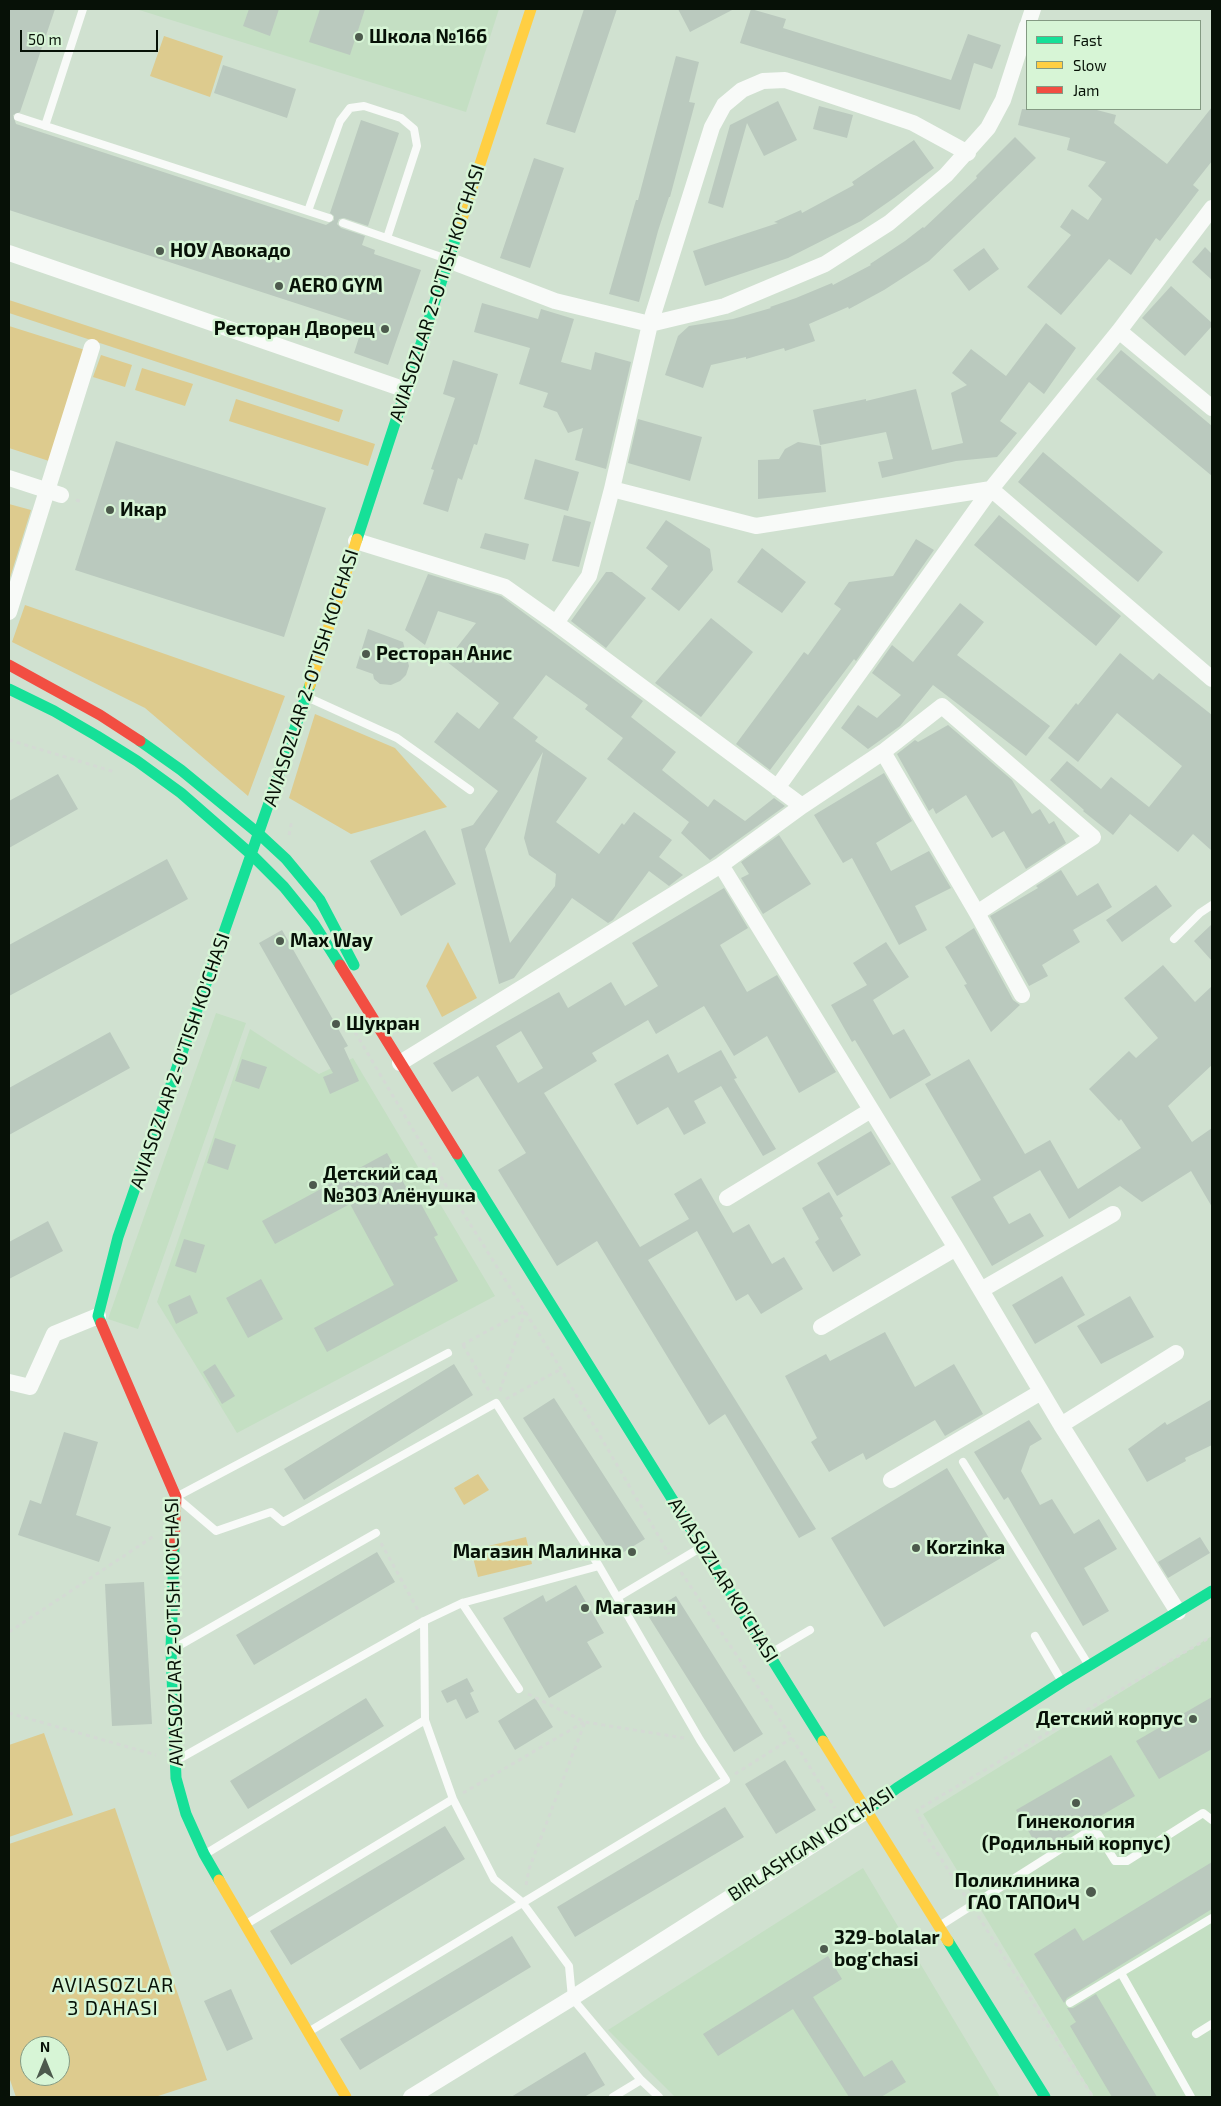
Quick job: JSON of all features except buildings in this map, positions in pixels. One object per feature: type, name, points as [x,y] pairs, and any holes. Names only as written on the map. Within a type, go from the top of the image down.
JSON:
[{"type":"main road","name":"AVIASOZLAR 2-O'TISH KO'CHASI","points":[[346,2097],[244,1925],[204,1854],[186,1814],[176,1778],[171,1650],[176,1497],[98,1316],[118,1237],[253,856],[531,9]]},
{"type":"main road","name":"AVIASOZLAR KO'CHASI","points":[[9,665],[100,715],[155,751],[188,775],[259,834],[299,873],[328,912],[400,1064]]},
{"type":"main road","name":"AVIASOZLAR KO'CHASI","points":[[9,689],[54,711],[137,761],[181,793],[253,856],[284,887],[314,924],[1045,2097]]},
{"type":"main road","name":"BIRLASHGAN KO'CHASI","points":[[866,1811],[896,1788],[1062,1682],[1212,1591]]},
{"type":"street","points":[[448,260],[555,300],[650,324],[726,306],[825,264],[889,223],[946,175],[968,153],[988,128],[1003,100],[1026,29]]},
{"type":"street","points":[[556,623],[589,576],[612,489],[650,324],[712,127],[724,105],[742,90],[763,81],[784,80],[913,123],[968,153]]},
{"type":"street","points":[[777,788],[991,489],[1119,331],[1212,208]]},
{"type":"street","points":[[9,253],[406,390]]},
{"type":"street","points":[[1119,331],[1212,408]]},
{"type":"street","points":[[9,612],[54,493],[92,347]]},
{"type":"street","points":[[9,478],[54,493]]},
{"type":"street","points":[[612,489],[756,526],[991,489],[1212,679]]},
{"type":"street","points":[[356,541],[505,587],[802,806]]},
{"type":"street","points":[[400,1064],[721,865],[802,806],[883,752],[942,706],[1093,837],[977,913]]},
{"type":"street","points":[[883,752],[977,913],[1022,995]]},
{"type":"street","points":[[721,865],[956,1248],[1041,1392],[1178,1612]]},
{"type":"street","points":[[727,1198],[871,1110]]},
{"type":"street","points":[[981,1290],[1113,1214]]},
{"type":"street","points":[[821,1327],[956,1248]]},
{"type":"street","points":[[9,1382],[30,1387],[54,1334],[98,1316]]},
{"type":"street","points":[[1061,1424],[1176,1353]]},
{"type":"street","points":[[891,1480],[1041,1392]]},
{"type":"street","name":"BIRLASHGAN KO'CHASI","points":[[411,2097],[572,1998],[866,1811]]},
{"type":"lane","points":[[45,126],[83,9]]},
{"type":"lane","points":[[308,211],[340,121],[350,108],[364,106],[401,118],[414,130],[418,146],[387,238]]},
{"type":"lane","points":[[18,117],[329,218]]},
{"type":"lane","points":[[343,223],[448,260]]},
{"type":"lane","points":[[305,696],[397,738],[470,790]]},
{"type":"lane","points":[[1174,939],[1200,913],[1212,905]]},
{"type":"lane","points":[[307,2033],[726,1780],[700,1740],[618,1597],[496,1404],[283,1522],[271,1512],[216,1531],[176,1497],[448,1353]]},
{"type":"lane","points":[[963,1462],[1089,1666]]},
{"type":"lane","points":[[171,1650],[376,1533]]},
{"type":"lane","points":[[618,1597],[702,1547]]},
{"type":"lane","points":[[176,1761],[424,1621],[462,1603],[599,1566]]},
{"type":"lane","points":[[462,1603],[519,1689]]},
{"type":"lane","points":[[424,1621],[425,1720],[453,1799],[494,1879],[522,1902],[569,1966],[572,1998],[641,2080],[659,2097]]},
{"type":"lane","points":[[769,1654],[810,1630]]},
{"type":"lane","points":[[1035,1636],[1062,1682]]},
{"type":"lane","points":[[204,1854],[425,1720]]},
{"type":"lane","points":[[244,1925],[453,1799]]},
{"type":"lane","points":[[939,1927],[1089,1831],[1098,1834],[1115,1861],[1127,1861],[1203,1813],[1212,1820]]},
{"type":"lane","points":[[1070,2003],[1212,1918]]},
{"type":"lane","points":[[1121,1973],[1192,2097]]},
{"type":"lane","points":[[1196,2034],[1212,2024]]},
{"type":"lane","points":[[613,2097],[641,2080]]},
{"type":"path","points":[[9,740],[122,774]]},
{"type":"path","points":[[350,1024],[447,1187],[561,1369],[675,1563],[792,1738],[835,1808]]},
{"type":"path","points":[[448,1353],[525,1311]]},
{"type":"path","points":[[496,1404],[525,1311]]},
{"type":"path","points":[[462,1345],[496,1404]]},
{"type":"path","points":[[496,1404],[561,1369]]},
{"type":"path","points":[[9,1632],[175,1523]]},
{"type":"path","points":[[376,1533],[424,1621]]},
{"type":"path","points":[[1093,2097],[925,1834],[917,1810],[1212,1636]]},
{"type":"path","points":[[519,1689],[585,1722],[700,1740]]},
{"type":"path","points":[[9,1713],[176,1761]]},
{"type":"path","points":[[453,1799],[585,1722]]},
{"type":"path","points":[[522,1902],[530,1869],[585,1722]]},
{"type":"path","points":[[726,1780],[792,1738]]},
{"type":"shaded area","name":"Школа №166","points":[[136,9],[499,9],[466,112]]},
{"type":"shaded area","points":[[164,36],[223,56],[210,97],[150,76]]},
{"type":"shaded area","points":[[9,300],[343,410],[339,422],[9,313]]},
{"type":"shaded area","points":[[9,326],[85,350],[49,461],[9,448]]},
{"type":"shaded area","points":[[101,355],[132,365],[125,387],[93,377]]},
{"type":"shaded area","points":[[142,368],[193,384],[185,406],[135,390]]},
{"type":"shaded area","points":[[236,399],[375,444],[368,466],[229,421]]},
{"type":"shaded area","points":[[9,504],[31,510],[9,581]]},
{"type":"shaded area","points":[[25,605],[285,696],[248,796],[145,708],[12,642]]},
{"type":"shaded area","points":[[315,714],[395,748],[447,807],[351,834],[289,798]]},
{"type":"shaded area","points":[[448,942],[477,998],[442,1017],[426,986]]},
{"type":"shaded area","points":[[216,1013],[246,1023],[138,1329],[108,1319]]},
{"type":"shaded area","name":"Детский сад №303 Алёнушка","points":[[250,1029],[319,1074],[353,1058],[495,1296],[237,1433],[157,1302]]},
{"type":"shaded area","points":[[478,1474],[489,1490],[464,1505],[454,1488]]},
{"type":"shaded area","points":[[526,1537],[532,1564],[478,1577],[471,1550]]},
{"type":"shaded area","name":"Поликлиника ГАО ТАПОиЧ","points":[[1212,1636],[1212,2097],[1094,2097],[923,1814]]},
{"type":"shaded area","points":[[44,1733],[73,1815],[9,1837],[9,1745]]},
{"type":"shaded area","points":[[115,1808],[207,2080],[155,2097],[16,2097],[9,2077],[9,1844]]},
{"type":"shaded area","name":"329-bolalar bog'chasi","points":[[863,1868],[1000,2097],[675,2097],[608,2030]]},
{"type":"traffic: fast","points":[[357,539],[459,228]]},
{"type":"traffic: fast","points":[[101,1323],[98,1316],[118,1237],[310,685]]},
{"type":"traffic: fast","points":[[9,689],[54,711],[97,736],[137,761],[181,793],[253,856],[284,887],[314,924],[340,965]]},
{"type":"traffic: fast","points":[[140,741],[181,770],[259,834],[286,859],[320,900],[354,965]]},
{"type":"traffic: fast","points":[[457,1154],[823,1741]]},
{"type":"traffic: fast","points":[[174,1546],[171,1650],[176,1778],[186,1814],[204,1854],[219,1880]]},
{"type":"traffic: fast","points":[[866,1811],[897,1788],[1062,1682],[1212,1591]]},
{"type":"traffic: fast","points":[[948,1941],[1045,2097]]},
{"type":"traffic: slow","points":[[459,228],[531,9]]},
{"type":"traffic: slow","points":[[310,685],[357,539]]},
{"type":"traffic: slow","points":[[823,1741],[948,1941]]},
{"type":"traffic: slow","points":[[219,1880],[346,2097]]},
{"type":"traffic: jam","points":[[9,665],[100,715],[140,741]]},
{"type":"traffic: jam","points":[[340,965],[457,1154]]},
{"type":"traffic: jam","points":[[101,1323],[176,1497],[174,1546]]},
{"type":"place","name":"Школа №166","points":[[359,37]]},
{"type":"place","name":"НОУ Авокадо","points":[[160,251]]},
{"type":"place","name":"AERO GYM","points":[[279,286]]},
{"type":"place","name":"Ресторан Дворец","points":[[385,329]]},
{"type":"place","name":"Икар","points":[[110,510]]},
{"type":"place","name":"Ресторан Анис","points":[[366,654]]},
{"type":"place","name":"Max Way","points":[[280,941]]},
{"type":"place","name":"Шукран","points":[[336,1024]]},
{"type":"place","name":"Детский сад №303 Алёнушка","points":[[313,1185]]},
{"type":"place","name":"Korzinka","points":[[916,1548]]},
{"type":"place","name":"Магазин Малинка","points":[[632,1552]]},
{"type":"place","name":"Магазин","points":[[585,1608]]},
{"type":"place","name":"Детский корпус","points":[[1193,1719]]},
{"type":"place","name":"Гинекология (Родильный корпус)","points":[[1076,1803]]},
{"type":"place","name":"Поликлиника ГАО ТАПОиЧ","points":[[1091,1892]]},
{"type":"place","name":"329-bolalar bog'chasi","points":[[824,1949]]},
{"type":"district","name":"AVIASOZLAR 3 DAHASI","points":[[113,1996]]}]
